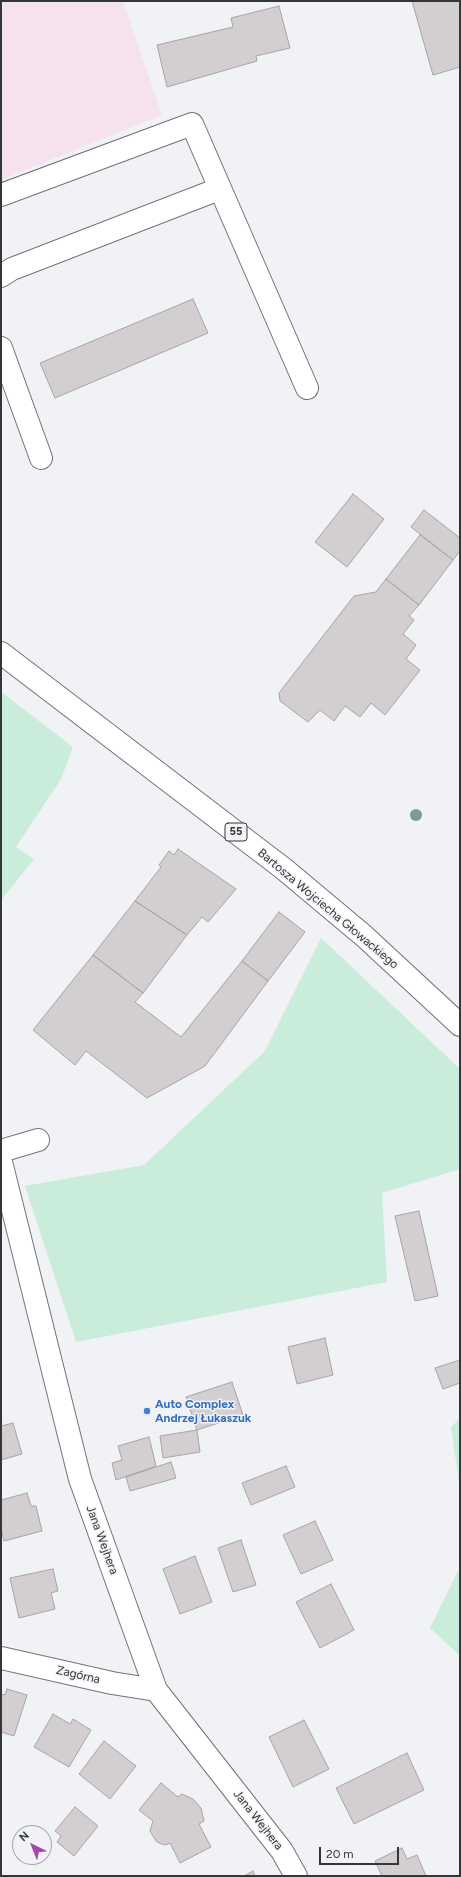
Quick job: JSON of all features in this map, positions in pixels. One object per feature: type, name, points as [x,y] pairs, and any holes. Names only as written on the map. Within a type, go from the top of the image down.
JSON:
[{"type":"street","points":[[1,195],[192,124],[308,388]]},
{"type":"street","points":[[1,276],[12,269],[220,189]]},
{"type":"street","points":[[1,348],[41,458]]},
{"type":"street","name":"Bartosza Wojciecha Głowackiego","points":[[1,653],[284,869],[364,936],[460,1025]]},
{"type":"street","points":[[1,1151],[38,1140]]},
{"type":"street","name":"Jana Wejhera","points":[[1,1162],[10,1237],[80,1479],[156,1690],[282,1851],[296,1876]]},
{"type":"street","name":"Zagórna","points":[[1,1658],[112,1683],[156,1690]]},
{"type":"shaded area","points":[[1,1],[123,1],[162,115],[1,180]]},
{"type":"green space","points":[[1,692],[73,747],[61,779],[16,847],[34,859],[2,899]]},
{"type":"green space","points":[[321,938],[460,1069],[460,1169],[382,1193],[387,1282],[76,1342],[25,1186],[144,1165],[265,1051]]},
{"type":"green space","points":[[460,1418],[459,1655],[430,1628],[459,1569],[459,1483],[451,1427]]},
{"type":"building","points":[[412,1],[460,1],[460,67],[433,75]]},
{"type":"building","points":[[279,6],[290,48],[256,56],[257,61],[167,87],[157,45],[233,27],[231,18]]},
{"type":"building","points":[[193,299],[208,333],[55,398],[40,363]]},
{"type":"building","points":[[353,494],[384,519],[347,567],[315,542]]},
{"type":"building","points":[[424,510],[460,538],[460,551],[453,560],[411,527]]},
{"type":"building","points":[[420,535],[453,560],[419,605],[386,579]]},
{"type":"building","points":[[386,579],[419,605],[409,616],[414,620],[403,634],[416,645],[406,659],[420,670],[385,715],[371,703],[360,717],[345,706],[334,721],[320,710],[308,722],[280,701],[279,693],[354,596],[376,592]]},
{"type":"building","points":[[178,849],[236,889],[208,922],[202,917],[187,935],[135,901],[161,867],[159,865],[169,851],[174,855]]},
{"type":"building","points":[[135,901],[187,935],[143,993],[93,955]]},
{"type":"building","points":[[279,912],[305,932],[268,981],[242,961]]},
{"type":"building","points":[[93,955],[143,993],[135,1002],[181,1037],[242,961],[268,981],[205,1066],[147,1098],[86,1051],[75,1065],[33,1030]]},
{"type":"building","points":[[419,1211],[438,1296],[415,1301],[395,1216]]},
{"type":"building","points":[[325,1338],[333,1375],[297,1384],[288,1347]]},
{"type":"building","points":[[460,1360],[460,1383],[443,1389],[435,1368]]},
{"type":"building","points":[[232,1382],[243,1415],[197,1430],[186,1397]]},
{"type":"building","points":[[13,1423],[22,1454],[1,1460],[1,1426]]},
{"type":"building","points":[[197,1430],[200,1452],[163,1458],[160,1436]]},
{"type":"building","points":[[149,1437],[156,1466],[116,1480],[112,1463],[122,1460],[118,1446]]},
{"type":"building","points":[[171,1462],[176,1478],[130,1491],[126,1477]]},
{"type":"building","points":[[286,1466],[295,1487],[251,1505],[242,1483]]},
{"type":"building","points":[[27,1493],[31,1506],[36,1506],[42,1531],[4,1541],[1,1529],[1,1500]]},
{"type":"building","points":[[315,1521],[333,1560],[301,1574],[283,1535]]},
{"type":"building","points":[[241,1540],[256,1585],[233,1592],[218,1548]]},
{"type":"building","points":[[195,1556],[212,1602],[180,1614],[163,1569]]},
{"type":"building","points":[[53,1569],[58,1591],[51,1593],[55,1609],[19,1618],[10,1578]]},
{"type":"building","points":[[331,1584],[354,1630],[320,1648],[296,1602]]},
{"type":"building","points":[[7,1689],[27,1695],[14,1736],[1,1732],[1,1694],[5,1695]]},
{"type":"building","points":[[53,1714],[70,1724],[73,1719],[91,1730],[69,1767],[34,1747]]},
{"type":"building","points":[[304,1720],[329,1769],[293,1787],[269,1737]]},
{"type":"building","points":[[104,1741],[136,1766],[110,1799],[79,1774]]},
{"type":"building","points":[[407,1753],[424,1790],[354,1824],[336,1788]]},
{"type":"building","points":[[161,1783],[178,1797],[182,1794],[193,1799],[201,1808],[204,1821],[199,1824],[211,1847],[180,1863],[170,1843],[166,1845],[156,1841],[150,1831],[153,1821],[139,1810]]},
{"type":"building","points":[[75,1807],[98,1826],[74,1856],[57,1842],[61,1836],[55,1831]]},
{"type":"building","points":[[402,1848],[407,1859],[417,1855],[426,1876],[382,1876],[375,1861]]},
{"type":"building","points":[[253,1871],[255,1876],[244,1876]]},
{"type":"place","name":"Auto Complex Andrzej Łukaszuk","points":[[147,1411]]}]
